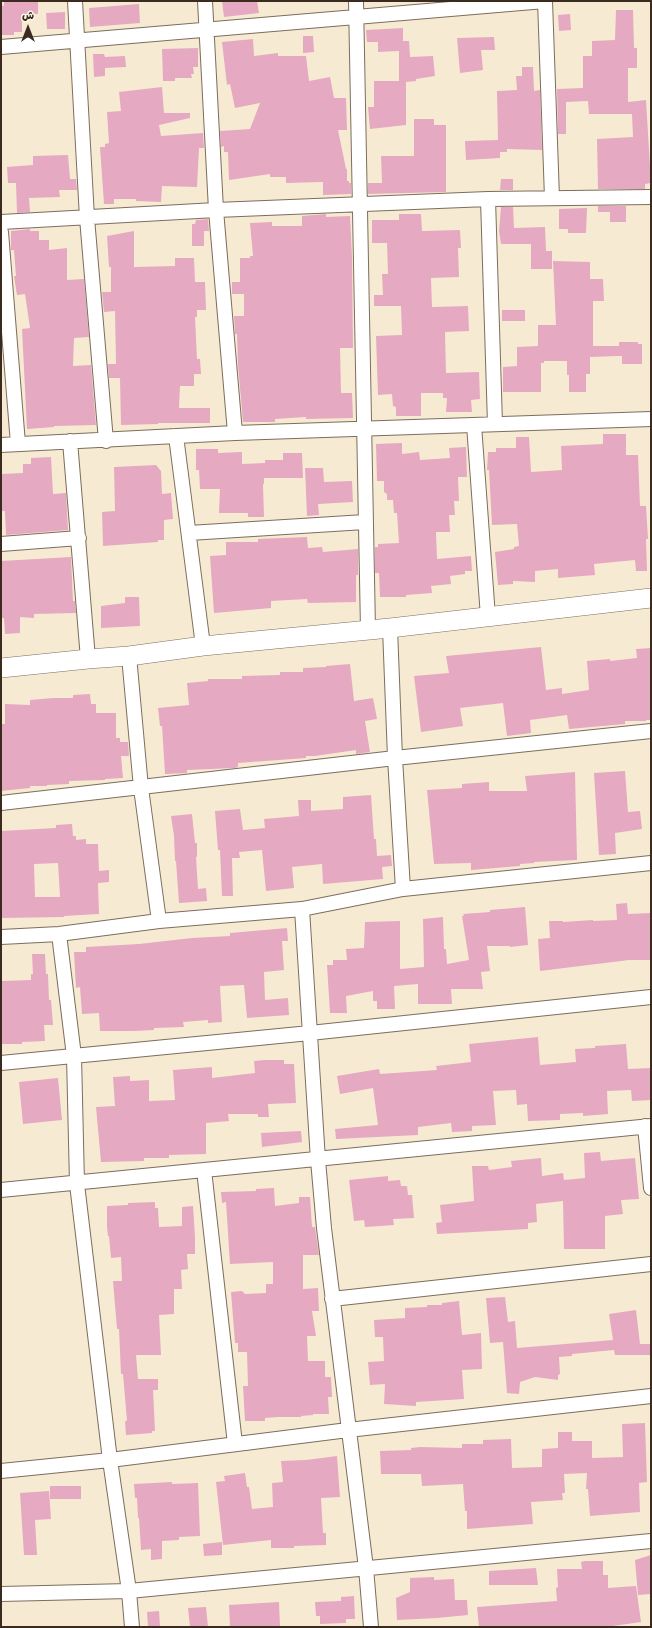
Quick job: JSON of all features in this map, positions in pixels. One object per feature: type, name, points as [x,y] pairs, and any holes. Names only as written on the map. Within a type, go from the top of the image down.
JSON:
[{"type":"street","points":[[75,1],[87,218],[106,440]]},
{"type":"street","points":[[205,1],[216,210],[234,433]]},
{"type":"street","points":[[356,1],[368,630]]},
{"type":"street","points":[[1,47],[545,1],[552,198]]},
{"type":"street","points":[[1,222],[216,210],[488,199],[651,196]]},
{"type":"street","points":[[488,199],[495,424]]},
{"type":"street","points":[[1,232],[6,356],[18,444]]},
{"type":"street","points":[[1,445],[234,433],[364,430],[651,419]]},
{"type":"street","points":[[474,425],[488,617]]},
{"type":"street","points":[[176,436],[203,646]]},
{"type":"street","points":[[70,441],[88,658]]},
{"type":"street","points":[[189,533],[365,522]]},
{"type":"street","points":[[1,544],[79,538]]},
{"type":"street","points":[[1,668],[88,658],[129,656],[203,646],[390,628],[651,598]]},
{"type":"street","points":[[390,628],[395,758],[403,889]]},
{"type":"street","points":[[129,656],[141,788],[159,921]]},
{"type":"street","points":[[1,803],[395,758],[651,731]]},
{"type":"street","points":[[1,937],[59,934],[159,921],[302,909],[403,889],[651,863]]},
{"type":"street","points":[[302,909],[318,1160],[332,1299],[366,1568],[371,1627]]},
{"type":"street","points":[[59,934],[74,1056],[77,1184],[110,1460],[129,1591],[132,1627]]},
{"type":"street","points":[[1,1063],[310,1033],[651,997]]},
{"type":"street","points":[[1,1190],[77,1184],[648,1126],[651,1188]]},
{"type":"street","points":[[204,1170],[234,1444]]},
{"type":"street","points":[[332,1299],[651,1264]]},
{"type":"street","points":[[1,1471],[110,1460],[348,1430],[651,1396]]},
{"type":"street","points":[[1,1594],[129,1591],[651,1541]]},
{"type":"building","points":[[222,1],[257,1],[259,13],[224,17]]},
{"type":"building","points":[[4,2],[38,2],[38,14],[22,14],[22,32],[14,32],[14,35],[1,35],[1,5],[4,6]]},
{"type":"building","points":[[139,4],[140,23],[90,27],[89,8]]},
{"type":"building","points":[[616,10],[633,10],[634,48],[637,48],[637,68],[628,68],[628,102],[646,100],[651,183],[645,184],[645,189],[598,189],[597,139],[633,137],[632,114],[589,114],[588,101],[566,102],[566,134],[558,134],[557,89],[583,88],[583,56],[592,56],[592,41],[615,40]]},
{"type":"building","points":[[65,12],[65,29],[47,29],[46,13]]},
{"type":"building","points":[[570,14],[571,30],[559,31],[558,15]]},
{"type":"building","points":[[403,28],[403,41],[409,41],[410,57],[433,56],[435,76],[406,82],[406,125],[370,129],[368,107],[374,107],[374,81],[399,81],[399,51],[378,52],[378,42],[367,42],[366,30]]},
{"type":"building","points":[[303,36],[313,36],[314,52],[303,53]]},
{"type":"building","points":[[494,37],[495,50],[481,50],[483,70],[460,73],[457,38]]},
{"type":"building","points":[[253,39],[254,56],[278,53],[278,56],[306,56],[309,81],[330,77],[334,98],[346,98],[347,130],[338,130],[347,169],[347,181],[351,183],[351,194],[323,195],[323,182],[286,183],[286,177],[270,177],[270,174],[229,180],[228,152],[224,152],[224,146],[221,147],[220,131],[250,129],[260,103],[235,108],[230,84],[227,85],[222,42]]},
{"type":"building","points":[[198,48],[198,67],[193,67],[194,74],[191,74],[192,78],[175,78],[175,81],[163,81],[162,49]]},
{"type":"building","points":[[93,54],[104,54],[105,57],[125,56],[126,67],[105,68],[105,76],[94,77]]},
{"type":"building","points":[[522,67],[533,67],[534,91],[540,90],[542,150],[507,149],[507,152],[500,152],[500,158],[466,160],[465,141],[498,140],[497,91],[517,90],[516,76],[522,76]]},
{"type":"building","points":[[162,87],[164,113],[190,113],[190,118],[159,125],[161,136],[203,133],[204,148],[199,148],[197,187],[162,186],[161,202],[136,201],[136,199],[114,199],[114,204],[104,204],[100,147],[105,147],[105,144],[109,143],[107,112],[121,111],[119,92]]},
{"type":"building","points":[[414,119],[434,119],[434,125],[446,125],[446,192],[368,194],[368,183],[382,183],[381,156],[414,156]]},
{"type":"building","points":[[68,155],[70,179],[76,179],[77,190],[59,190],[60,197],[29,198],[30,212],[17,213],[16,183],[8,183],[7,167],[33,165],[33,156]]},
{"type":"building","points":[[501,179],[513,179],[513,190],[500,190]]},
{"type":"building","points":[[598,206],[626,206],[626,222],[610,222],[610,212],[598,212]]},
{"type":"building","points":[[501,207],[513,207],[514,228],[545,227],[546,251],[552,251],[552,269],[531,269],[531,244],[501,244],[499,231]]},
{"type":"building","points":[[587,208],[586,233],[568,233],[568,229],[559,229],[559,209]]},
{"type":"building","points":[[326,214],[326,217],[350,216],[353,348],[340,348],[341,393],[352,393],[353,418],[306,419],[306,417],[275,419],[275,422],[243,422],[237,334],[235,334],[234,316],[244,316],[244,294],[232,294],[232,282],[240,282],[240,258],[250,258],[250,256],[253,256],[250,223],[272,222],[272,226],[302,226],[302,216]]},
{"type":"building","points":[[399,214],[421,214],[422,231],[460,230],[461,248],[458,248],[459,277],[431,278],[432,307],[468,306],[469,331],[445,332],[446,373],[479,372],[480,399],[471,400],[472,412],[446,412],[447,398],[443,398],[443,393],[421,393],[421,416],[396,416],[396,407],[393,406],[392,394],[378,395],[376,336],[402,335],[401,306],[374,306],[374,295],[383,295],[382,274],[388,274],[387,243],[372,243],[372,220],[399,220]]},
{"type":"building","points":[[208,219],[209,231],[204,231],[204,246],[192,246],[192,224],[195,224],[196,220]]},
{"type":"building","points":[[30,229],[30,231],[39,231],[39,240],[49,240],[49,250],[67,248],[67,280],[84,279],[89,337],[74,338],[73,366],[91,365],[96,425],[54,426],[27,429],[22,329],[30,328],[25,294],[17,295],[14,276],[16,276],[14,250],[11,250],[11,231]]},
{"type":"building","points":[[134,231],[134,267],[175,266],[175,258],[194,258],[195,282],[205,282],[206,310],[197,310],[197,317],[195,317],[197,359],[200,359],[201,374],[194,374],[194,386],[180,386],[179,408],[210,408],[210,423],[121,425],[120,378],[109,378],[108,364],[116,364],[115,311],[104,312],[102,292],[111,292],[111,267],[109,267],[107,236]]},
{"type":"building","points":[[553,261],[590,262],[590,279],[603,279],[604,301],[593,301],[593,346],[619,346],[619,356],[590,357],[590,374],[586,374],[586,392],[569,392],[567,361],[544,361],[544,363],[541,363],[541,392],[503,392],[503,367],[517,366],[517,347],[538,346],[538,325],[556,325]]},
{"type":"building","points":[[502,310],[525,310],[525,321],[502,321]]},
{"type":"building","points":[[619,342],[638,342],[638,344],[642,344],[642,364],[622,364],[622,356],[619,356]]},
{"type":"building","points":[[603,434],[626,434],[626,455],[638,455],[640,506],[646,506],[648,539],[646,539],[647,571],[636,571],[635,560],[594,564],[595,575],[558,578],[558,569],[535,571],[535,582],[513,581],[513,584],[498,585],[495,552],[514,549],[514,547],[519,546],[517,524],[492,525],[489,470],[487,470],[488,452],[496,452],[496,448],[516,448],[516,437],[529,437],[531,472],[562,470],[561,446],[603,444]]},
{"type":"building","points":[[402,443],[402,454],[419,452],[420,460],[450,458],[449,448],[466,447],[467,477],[458,477],[459,501],[454,501],[455,515],[449,515],[450,532],[436,532],[437,559],[471,556],[472,571],[465,571],[465,574],[450,576],[451,584],[431,586],[432,593],[406,595],[406,597],[380,597],[379,573],[375,573],[375,547],[378,547],[378,544],[399,543],[397,513],[394,513],[393,500],[387,500],[387,494],[384,492],[384,481],[377,481],[376,444]]},
{"type":"building","points":[[196,449],[218,449],[218,453],[242,452],[242,464],[265,463],[265,460],[283,460],[283,453],[302,453],[303,478],[264,478],[264,517],[248,517],[248,513],[219,513],[220,489],[200,489],[199,470],[196,470]]},
{"type":"building","points":[[51,457],[53,494],[66,493],[68,530],[6,535],[5,511],[1,511],[1,474],[23,473],[23,464],[31,464],[31,458]]},
{"type":"building","points":[[156,465],[161,471],[162,494],[171,493],[173,519],[164,520],[164,540],[158,540],[158,542],[103,546],[102,512],[115,511],[114,467]]},
{"type":"building","points":[[305,468],[323,468],[324,482],[352,481],[353,502],[318,504],[319,515],[307,516]]},
{"type":"building","points":[[307,537],[308,548],[322,547],[323,552],[358,549],[356,602],[308,603],[307,599],[271,601],[271,608],[214,613],[210,556],[226,555],[226,542],[258,542],[258,539]]},
{"type":"building","points":[[71,557],[73,601],[75,601],[76,613],[34,614],[34,618],[20,617],[20,633],[5,634],[4,618],[1,618],[1,561]]},
{"type":"building","points":[[125,597],[139,597],[140,626],[101,628],[101,606],[125,603]]},
{"type":"building","points":[[541,647],[546,690],[562,688],[562,694],[589,690],[587,661],[610,659],[610,661],[637,658],[636,649],[651,648],[651,720],[625,721],[625,724],[569,729],[567,715],[530,720],[531,733],[507,736],[503,703],[460,708],[463,726],[421,732],[414,676],[449,673],[446,656]]},
{"type":"building","points":[[350,664],[354,701],[373,698],[377,719],[365,721],[370,752],[356,754],[356,750],[306,756],[306,758],[238,763],[238,767],[235,768],[187,770],[187,773],[165,774],[162,726],[160,726],[158,708],[189,705],[187,683],[208,681],[208,679],[242,679],[242,676],[280,675],[280,672],[303,672],[303,668]]},
{"type":"building","points":[[90,694],[91,704],[96,704],[96,713],[116,713],[116,738],[120,738],[120,742],[128,742],[129,756],[121,756],[123,778],[69,781],[69,784],[30,786],[30,788],[1,791],[1,724],[5,724],[5,704],[30,705],[30,700],[73,698],[73,695]]},
{"type":"building","points":[[625,771],[628,812],[640,811],[642,829],[615,833],[616,854],[599,855],[594,773]]},
{"type":"building","points":[[575,772],[577,860],[534,862],[520,864],[520,866],[471,870],[471,863],[434,864],[427,790],[462,788],[462,784],[489,782],[489,791],[527,791],[525,776]]},
{"type":"building","points":[[371,795],[374,839],[376,839],[377,856],[391,855],[392,866],[382,867],[383,879],[323,884],[322,864],[292,867],[294,888],[266,891],[262,850],[239,852],[240,858],[232,858],[233,896],[222,896],[220,850],[218,850],[215,811],[240,809],[243,830],[265,828],[264,819],[299,816],[298,800],[311,800],[311,811],[343,809],[343,797]]},
{"type":"building","points":[[192,814],[195,843],[197,843],[196,857],[198,889],[206,888],[207,901],[179,903],[171,816]]},
{"type":"building","points":[[72,824],[73,836],[76,836],[76,840],[86,839],[86,844],[98,844],[99,871],[109,870],[109,882],[98,883],[99,914],[64,917],[1,918],[1,831],[56,828],[56,825]],"holes":[[[58,863],[60,897],[35,897],[34,864]]]},
{"type":"building","points":[[627,903],[628,914],[651,913],[651,960],[629,960],[540,971],[538,939],[550,938],[549,921],[563,922],[617,920],[616,904]]},
{"type":"building","points":[[525,907],[528,945],[510,947],[487,946],[490,971],[481,972],[483,989],[451,989],[452,1004],[418,1004],[418,984],[394,986],[395,1009],[377,1009],[377,1001],[373,1001],[373,991],[346,996],[347,1013],[330,1013],[327,965],[333,965],[333,960],[347,960],[346,949],[364,948],[365,922],[400,921],[400,969],[424,967],[423,919],[443,917],[444,949],[446,949],[447,964],[469,960],[462,916],[464,916],[463,914]]},
{"type":"building","points":[[287,928],[288,941],[282,941],[284,970],[264,972],[265,1000],[288,998],[289,1015],[247,1018],[244,985],[220,986],[222,1022],[208,1023],[208,1020],[183,1022],[184,1027],[154,1028],[154,1030],[134,1031],[100,1031],[99,1013],[82,1014],[80,987],[76,988],[74,952],[86,952],[86,947],[230,936],[230,933]]},
{"type":"building","points":[[32,954],[45,954],[46,974],[48,974],[49,1000],[51,1000],[53,1025],[44,1025],[45,1041],[22,1042],[22,1044],[1,1044],[1,981],[31,980],[31,974],[33,974]]},
{"type":"building","points":[[538,1037],[540,1065],[576,1062],[575,1049],[626,1044],[628,1069],[651,1068],[651,1100],[632,1101],[631,1090],[607,1091],[608,1114],[583,1116],[583,1113],[560,1114],[560,1120],[528,1121],[527,1104],[517,1105],[516,1090],[493,1091],[496,1125],[472,1126],[472,1131],[452,1132],[451,1123],[418,1127],[418,1135],[336,1139],[335,1129],[378,1125],[373,1088],[340,1094],[337,1076],[379,1069],[380,1074],[437,1070],[436,1066],[471,1062],[469,1044]]},
{"type":"building","points":[[284,1060],[284,1064],[294,1064],[296,1103],[268,1104],[269,1117],[258,1117],[258,1114],[228,1114],[229,1121],[206,1123],[206,1154],[169,1155],[169,1158],[144,1158],[144,1161],[101,1162],[96,1107],[115,1106],[113,1077],[130,1076],[130,1081],[149,1080],[149,1101],[175,1100],[173,1070],[212,1067],[212,1078],[255,1073],[254,1061]]},
{"type":"building","points":[[58,1078],[62,1120],[23,1124],[19,1082]]},
{"type":"building","points":[[301,1131],[302,1142],[262,1147],[261,1133]]},
{"type":"building","points":[[600,1152],[601,1161],[635,1158],[639,1199],[621,1200],[623,1214],[605,1216],[605,1249],[564,1249],[563,1201],[536,1204],[537,1222],[528,1223],[528,1229],[437,1234],[436,1223],[442,1222],[440,1205],[474,1201],[472,1166],[488,1166],[489,1170],[512,1167],[511,1161],[541,1158],[542,1176],[563,1173],[564,1180],[585,1178],[584,1153]]},
{"type":"building","points":[[388,1176],[388,1181],[400,1180],[401,1186],[407,1186],[408,1195],[412,1195],[414,1218],[393,1219],[394,1225],[365,1227],[364,1220],[354,1221],[349,1180]]},
{"type":"building","points":[[274,1188],[275,1206],[299,1203],[299,1197],[310,1197],[312,1227],[315,1227],[319,1255],[303,1255],[303,1289],[318,1288],[319,1311],[312,1311],[316,1336],[307,1336],[308,1361],[325,1361],[325,1377],[331,1377],[332,1397],[328,1397],[329,1414],[313,1414],[301,1417],[265,1418],[265,1421],[245,1421],[243,1386],[248,1386],[247,1352],[238,1352],[238,1343],[235,1343],[231,1292],[242,1291],[245,1294],[266,1293],[266,1284],[273,1284],[273,1262],[230,1264],[226,1202],[222,1203],[221,1192],[256,1191],[256,1189]]},
{"type":"building","points":[[155,1202],[155,1208],[158,1208],[159,1227],[182,1226],[182,1207],[193,1206],[195,1254],[187,1254],[188,1269],[181,1270],[182,1289],[174,1289],[174,1314],[159,1315],[161,1355],[136,1355],[138,1379],[158,1379],[158,1390],[153,1390],[155,1431],[152,1431],[152,1433],[126,1435],[125,1421],[127,1421],[123,1374],[121,1374],[119,1329],[117,1329],[113,1281],[122,1281],[121,1257],[111,1258],[107,1227],[107,1206],[128,1205],[128,1203]]},
{"type":"building","points":[[505,1297],[508,1322],[515,1321],[517,1348],[613,1340],[609,1314],[636,1310],[640,1344],[651,1344],[651,1355],[615,1355],[614,1350],[572,1354],[572,1356],[559,1357],[560,1374],[558,1375],[558,1380],[535,1377],[520,1382],[519,1394],[507,1393],[503,1342],[490,1343],[486,1298]]},
{"type":"building","points":[[459,1301],[462,1335],[481,1333],[482,1369],[462,1370],[464,1399],[416,1402],[416,1406],[384,1404],[385,1384],[370,1385],[368,1362],[384,1361],[383,1337],[375,1337],[374,1320],[405,1318],[405,1308],[427,1307],[427,1305],[442,1305],[442,1303]]},
{"type":"building","points":[[645,1423],[647,1482],[639,1483],[640,1512],[590,1516],[588,1489],[586,1489],[587,1473],[564,1474],[565,1493],[562,1493],[563,1500],[531,1502],[533,1524],[467,1529],[467,1511],[465,1511],[463,1484],[422,1486],[421,1474],[381,1474],[380,1451],[411,1450],[411,1448],[420,1447],[462,1448],[462,1444],[483,1444],[483,1440],[511,1439],[512,1468],[542,1467],[542,1449],[558,1448],[558,1432],[572,1432],[572,1441],[592,1441],[592,1458],[623,1457],[622,1424]]},
{"type":"building","points":[[337,1456],[340,1497],[321,1498],[323,1533],[326,1533],[326,1545],[294,1546],[294,1548],[271,1548],[271,1540],[223,1545],[216,1482],[225,1481],[224,1476],[245,1473],[247,1487],[249,1487],[252,1509],[273,1507],[272,1483],[283,1482],[281,1461],[306,1460]]},
{"type":"building","points":[[172,1482],[172,1484],[198,1483],[200,1536],[179,1537],[179,1540],[162,1541],[162,1559],[151,1560],[151,1549],[141,1550],[137,1498],[135,1498],[134,1484]]},
{"type":"building","points":[[50,1486],[81,1486],[81,1499],[50,1499]]},
{"type":"building","points":[[49,1491],[51,1519],[35,1520],[37,1555],[24,1555],[20,1493]]},
{"type":"building","points":[[222,1542],[222,1555],[204,1556],[203,1544]]},
{"type":"building","points":[[651,1555],[651,1594],[638,1595],[635,1560]]},
{"type":"building","points":[[603,1561],[603,1575],[608,1575],[608,1588],[636,1586],[641,1622],[606,1627],[479,1627],[477,1607],[557,1601],[557,1569],[582,1569],[581,1562]]},
{"type":"building","points":[[536,1568],[538,1585],[489,1585],[489,1571]]},
{"type":"building","points":[[434,1577],[434,1580],[454,1579],[455,1600],[467,1600],[468,1615],[397,1620],[396,1598],[410,1592],[410,1578]]},
{"type":"building","points":[[354,1596],[355,1619],[346,1619],[346,1623],[320,1624],[320,1616],[316,1616],[315,1602],[341,1601],[341,1597]]},
{"type":"building","points":[[279,1602],[280,1627],[230,1627],[229,1605]]},
{"type":"building","points":[[206,1607],[208,1627],[190,1627],[188,1608]]},
{"type":"building","points":[[159,1611],[160,1627],[148,1627],[147,1612]]}]
